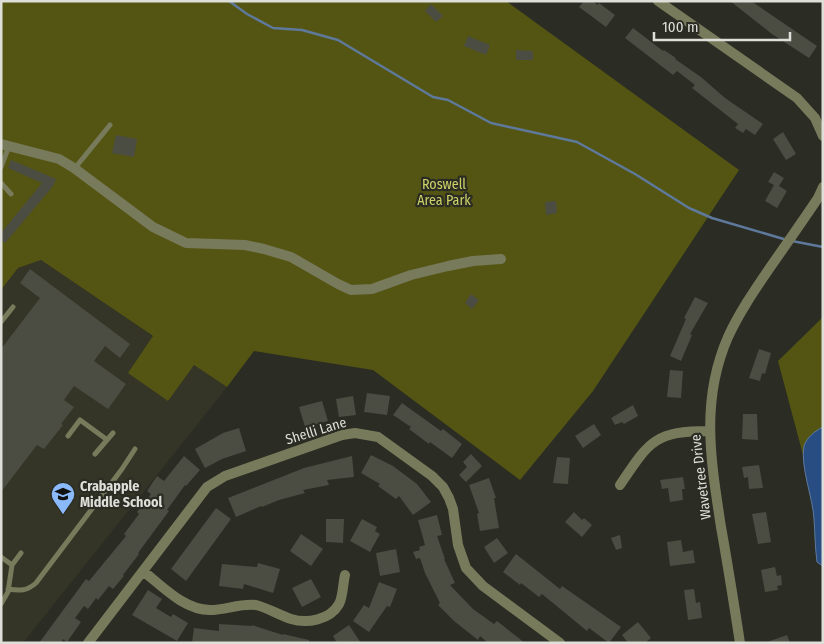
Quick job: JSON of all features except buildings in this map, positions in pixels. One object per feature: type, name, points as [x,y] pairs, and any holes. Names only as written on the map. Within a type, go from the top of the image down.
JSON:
[{"type":"street","points":[[658,1],[797,98],[815,118],[823,136]]},
{"type":"street","points":[[5,145],[59,159],[153,227],[186,243],[245,245],[264,249],[291,257],[351,290],[372,289],[411,275],[448,266],[474,261],[501,259]]},
{"type":"street","name":"Wavetree Drive","points":[[740,643],[711,464],[709,430],[714,382],[724,347],[736,320],[823,188]]},
{"type":"street","points":[[620,485],[643,451],[651,444],[672,434],[684,431],[709,430]]},
{"type":"street","name":"Shelli Lane","points":[[88,643],[200,494],[215,481],[342,435],[355,433],[368,434],[387,442],[432,476],[443,488],[453,509],[461,556],[466,568],[475,579],[560,643]]},
{"type":"street","points":[[143,570],[184,602],[195,608],[211,610],[241,605],[254,605],[301,621],[315,620],[329,614],[339,604],[345,575]]},
{"type":"lane","points":[[74,168],[110,125]]},
{"type":"lane","points":[[1,167],[5,145]]},
{"type":"lane","points":[[1,184],[11,194]]},
{"type":"lane","points":[[1,322],[13,307]]},
{"type":"lane","points":[[68,436],[80,420],[106,439]]},
{"type":"lane","points":[[95,454],[113,433]]},
{"type":"lane","points":[[8,589],[25,591],[36,583],[122,469],[134,449]]},
{"type":"lane","points":[[1,604],[8,589],[12,565],[21,553]]},
{"type":"lane","points":[[1,557],[12,565]]},
{"type":"shaded area","name":"Crabapple Middle School","points":[[41,260],[227,387],[23,643],[1,643],[1,290],[18,268]]},
{"type":"green space","name":"Roswell Area Park","points":[[1,1],[506,1],[739,170],[593,391],[520,480],[373,370],[254,351],[227,387],[194,365],[168,401],[128,373],[153,336],[41,260],[18,268],[1,290]]},
{"type":"green space","points":[[823,317],[823,530],[778,361]]},
{"type":"water","points":[[823,427],[823,566],[817,562],[813,511],[803,454],[807,440],[814,432]]},
{"type":"waterway","points":[[229,1],[247,14],[273,28],[302,30],[338,40],[433,97],[448,100],[491,123],[577,142],[635,174],[689,208],[712,218],[787,240]]},
{"type":"waterway","points":[[792,241],[823,247]]},
{"type":"place","name":"Crabapple Middle School","points":[[63,515]]}]
